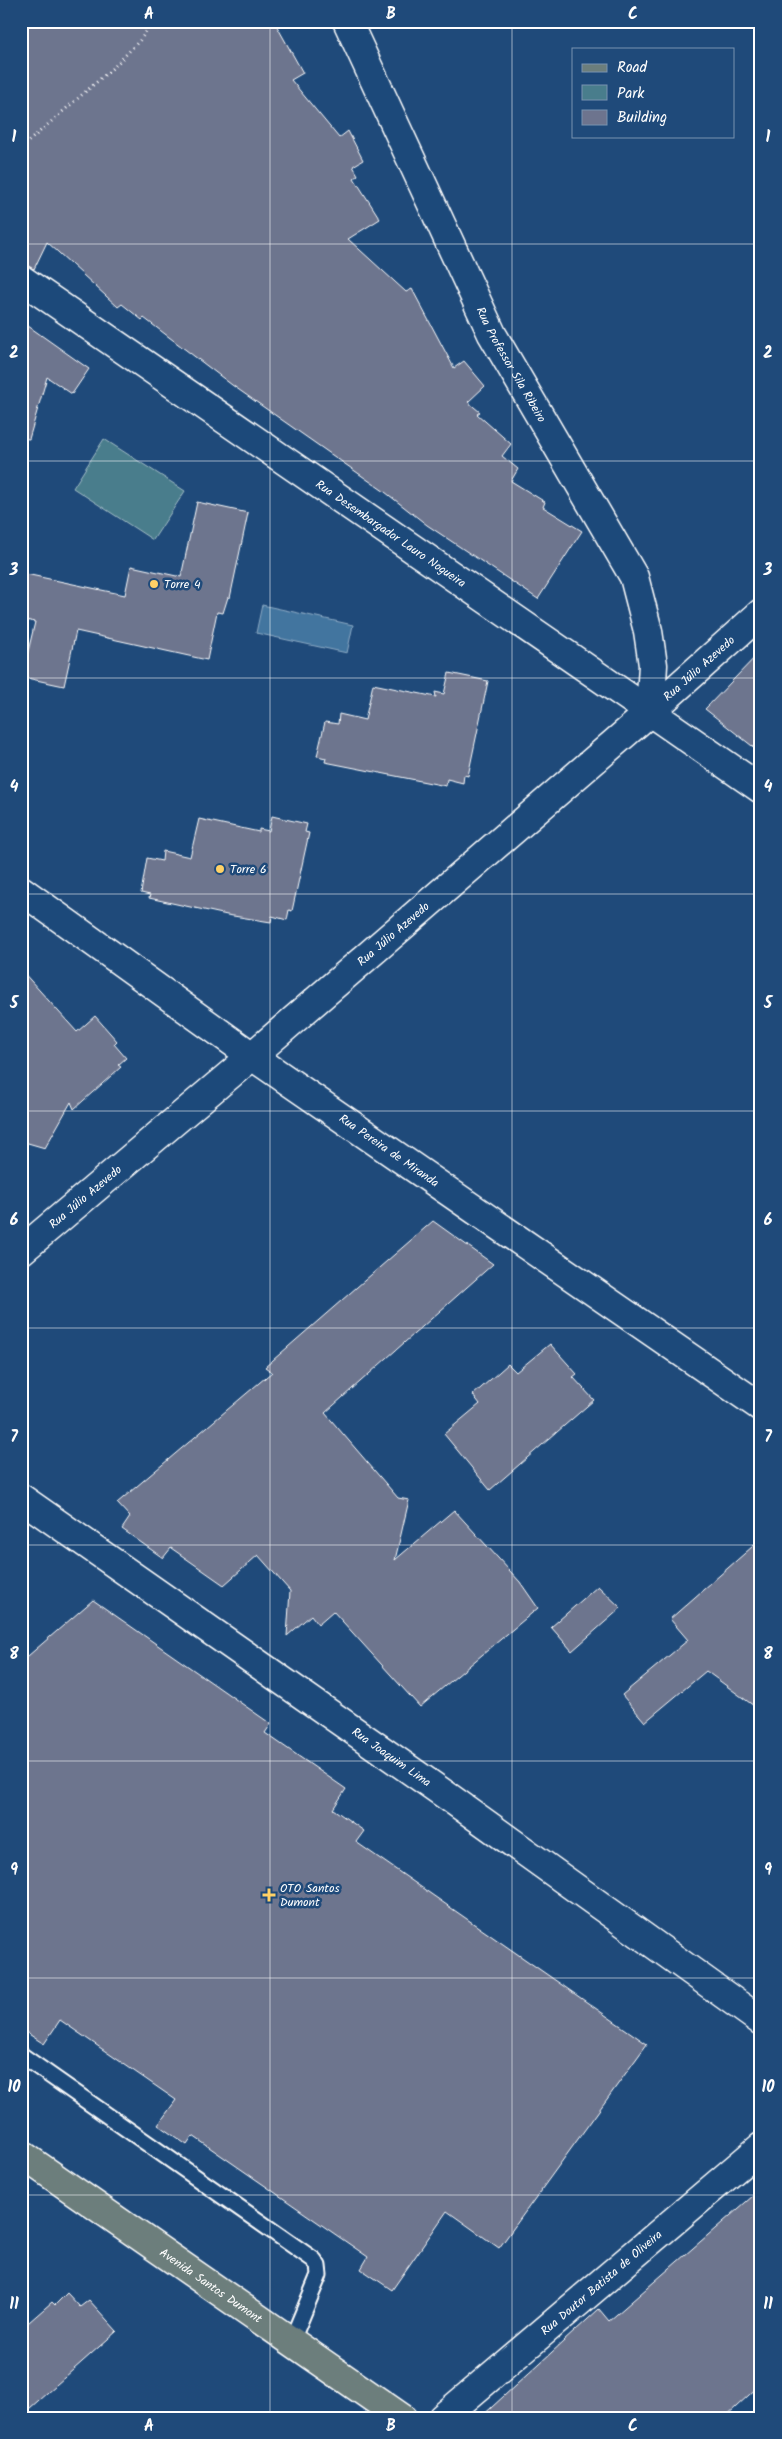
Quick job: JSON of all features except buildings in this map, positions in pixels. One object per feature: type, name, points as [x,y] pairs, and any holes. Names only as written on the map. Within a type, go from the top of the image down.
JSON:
[{"type":"main road","name":"Avenida Santos Dumont","points":[[21,2154],[402,2418]]},
{"type":"street","name":"Rua Professor Sila Ribeiro","points":[[346,21],[492,334],[634,577],[648,631],[653,665],[650,712]]},
{"type":"street","name":"Rua Desembargador Lauro Nogueira","points":[[21,279],[761,789]]},
{"type":"street","name":"Rua Júlio Azevedo","points":[[21,1251],[252,1056],[650,712],[761,613]]},
{"type":"street","name":"Rua Pereira de Miranda","points":[[21,890],[252,1056],[761,1407]]},
{"type":"street","name":"Rua Joaquim Lima","points":[[21,1498],[450,1798],[761,2020]]},
{"type":"street","name":"Rua Doutor Batista de Oliveira","points":[[442,2418],[761,2147]]},
{"type":"lane","points":[[21,2055],[314,2260],[318,2266],[318,2275],[292,2340]]},
{"type":"path","points":[[21,148],[115,66],[140,40],[154,21]]},
{"type":"green space","points":[[104,439],[185,491],[153,540],[73,488]]},
{"type":"shaded area","points":[[262,605],[353,625],[347,653],[256,633]]},
{"type":"place","name":"Torre 4","points":[[154,584]]},
{"type":"place","name":"Torre 6","points":[[220,869]]},
{"type":"place","name":"OTO Santos Dumont","points":[[269,1895]]}]
